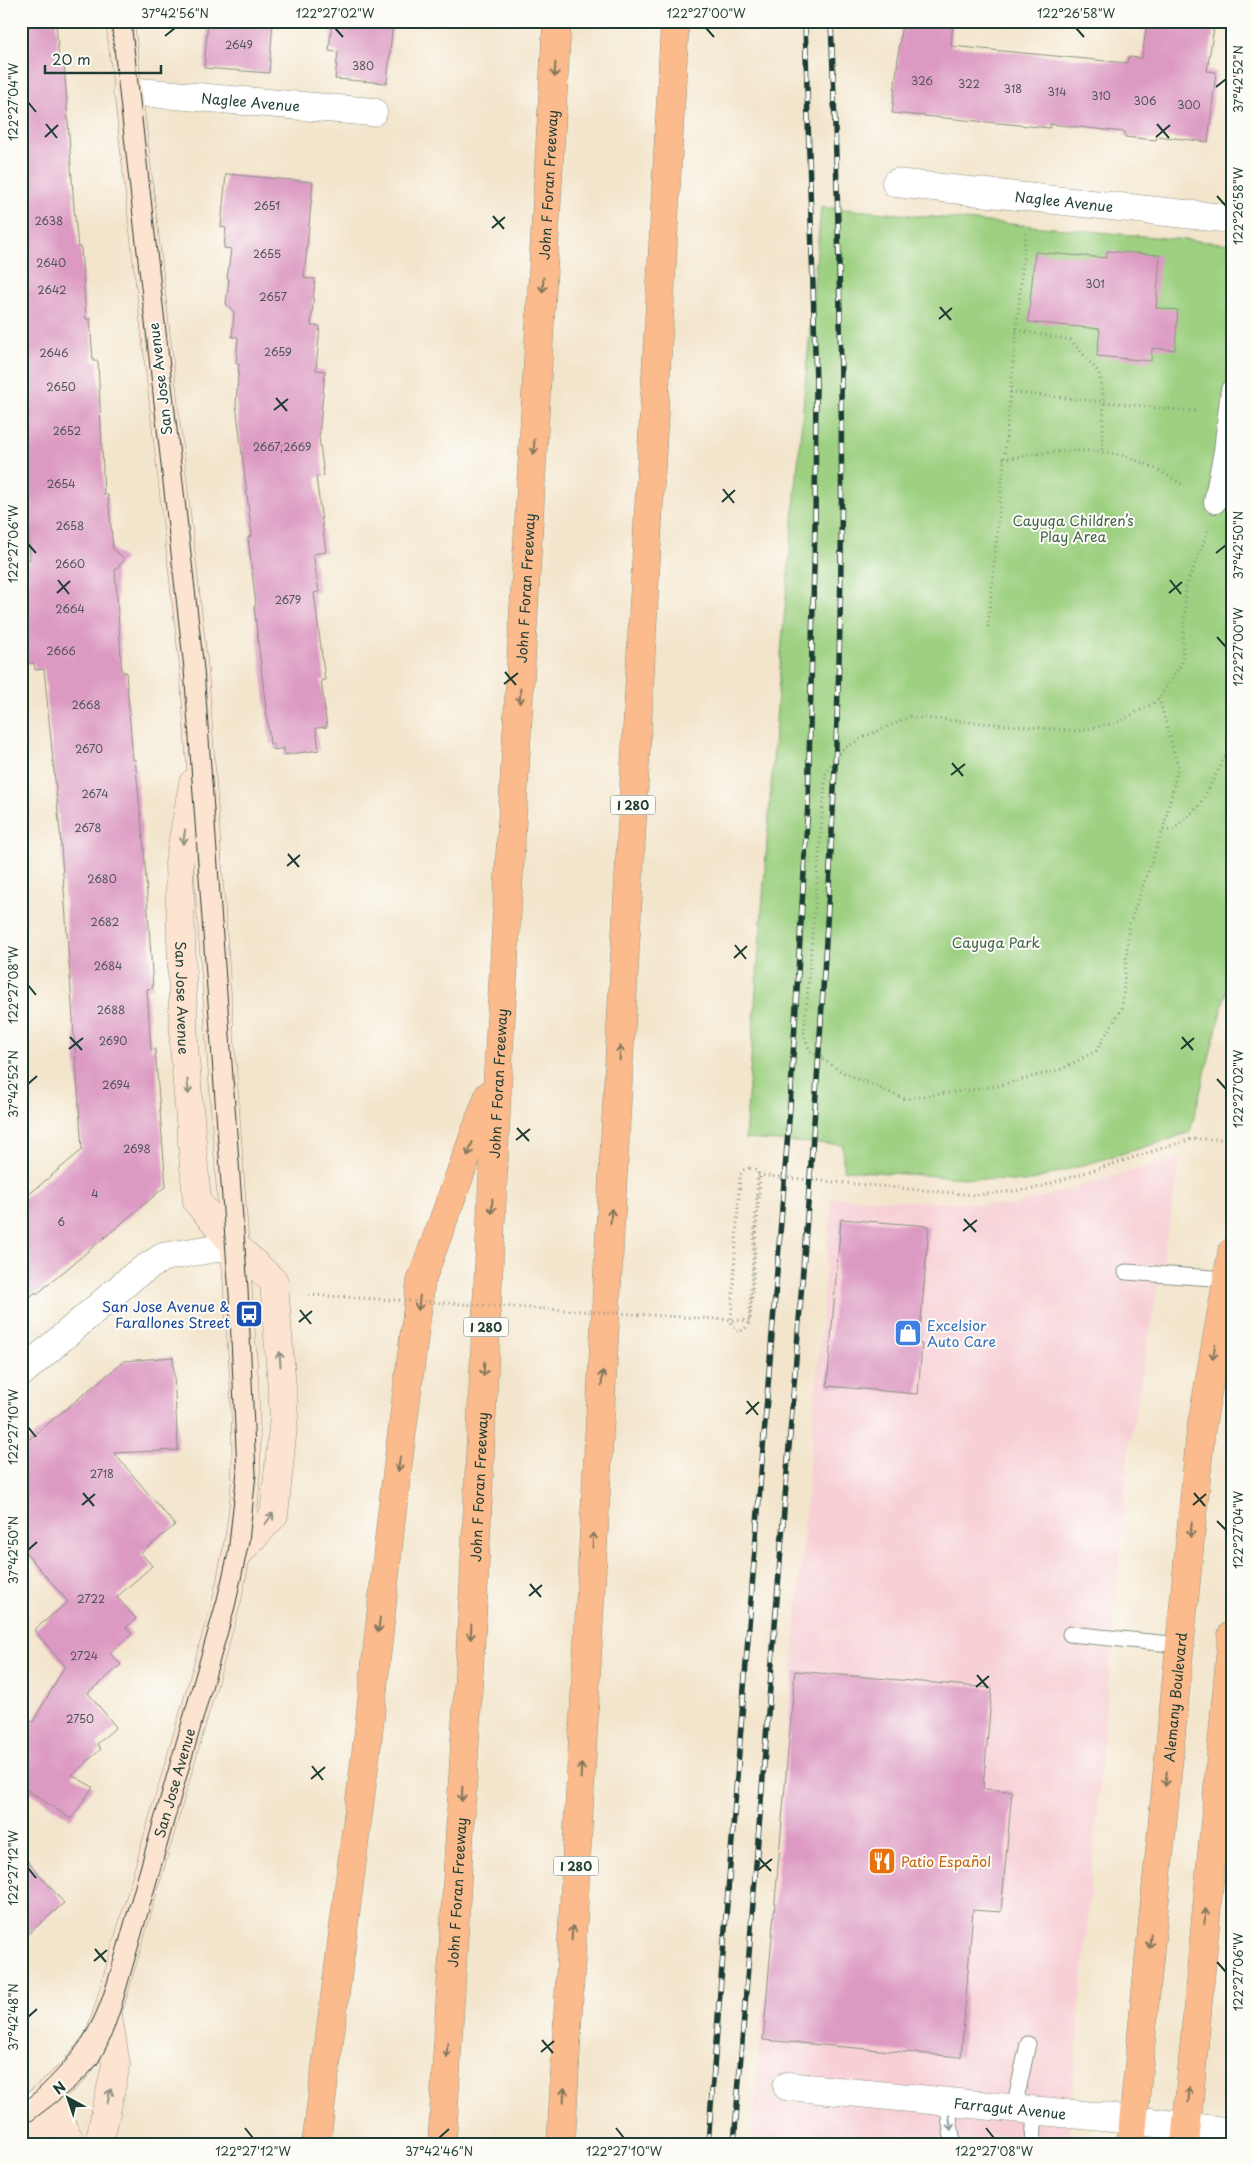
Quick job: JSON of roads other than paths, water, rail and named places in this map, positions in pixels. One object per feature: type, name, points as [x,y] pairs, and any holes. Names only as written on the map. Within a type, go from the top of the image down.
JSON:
[{"type":"main road","name":"San Jose Avenue","points":[[45,2097],[73,2072],[97,2042],[108,2011],[227,1600],[237,1555],[246,1470],[244,1377],[200,737],[120,21]]},
{"type":"main road","name":"John F Foran Freeway","points":[[442,2144],[473,1593],[498,1070],[557,21]]},
{"type":"main road","name":"I 280","points":[[561,2144],[675,21]]},
{"type":"main road","name":"San Jose Avenue","points":[[200,737],[180,863],[184,1047],[197,1202],[234,1246],[274,1282],[284,1416],[274,1515],[237,1555]]},
{"type":"main road","points":[[316,2144],[368,1737],[391,1520],[421,1281],[498,1070]]},
{"type":"main road","name":"Alemany Boulevard","points":[[1132,2132],[1201,1429],[1232,1252]]},
{"type":"main road","points":[[1186,2136],[1232,1635]]},
{"type":"main road","name":"San Jose Avenue","points":[[99,2144],[116,2065],[108,2011]]},
{"type":"main road","points":[[37,2144],[45,2097]]},
{"type":"main road","points":[[45,2097],[72,2144]]},
{"type":"street","name":"Naglee Avenue","points":[[127,91],[373,112]]},
{"type":"street","name":"Naglee Avenue","points":[[896,183],[1232,219]]},
{"type":"street","points":[[1215,502],[1225,451],[1232,390]]},
{"type":"street","points":[[21,1373],[135,1275],[163,1257],[234,1246]]},
{"type":"street","name":"Farragut Avenue","points":[[787,2086],[1024,2109],[1132,2132],[1186,2136],[1232,2132]]},
{"type":"street","points":[[21,2117],[45,2097]]},
{"type":"lane","points":[[1126,1272],[1227,1279]]},
{"type":"lane","points":[[1070,1634],[1180,1645]]},
{"type":"lane","points":[[1028,2044],[1024,2109],[1033,2144]]},
{"type":"lane","points":[[946,2102],[953,2144]]},
{"type":"tram line","points":[[21,2105],[54,2074],[73,2052],[89,2027],[104,1993],[217,1599],[228,1553],[237,1471],[229,1295],[184,669],[111,21]]},
{"type":"tram line","points":[[21,2129],[84,2078],[99,2061],[109,2042],[121,2008],[235,1607],[249,1542],[256,1474],[248,1289],[204,669],[131,21]]},
{"type":"railway","points":[[708,2144],[790,1107],[808,804],[815,527],[816,384],[805,21]]},
{"type":"railway","points":[[734,2144],[814,1129],[836,756],[842,502],[839,262],[831,21]]},
{"type":"place","name":"San Jose Avenue & Farallones Street","points":[[249,1314]]},
{"type":"place","name":"Excelsior Auto Care","points":[[908,1333]]},
{"type":"place","name":"Patio Español","points":[[882,1861]]},
{"type":"park label","name":"Cayuga Children’s Play Area","points":[[1073,528]]},
{"type":"park label","name":"Cayuga Park","points":[[996,942]]}]
